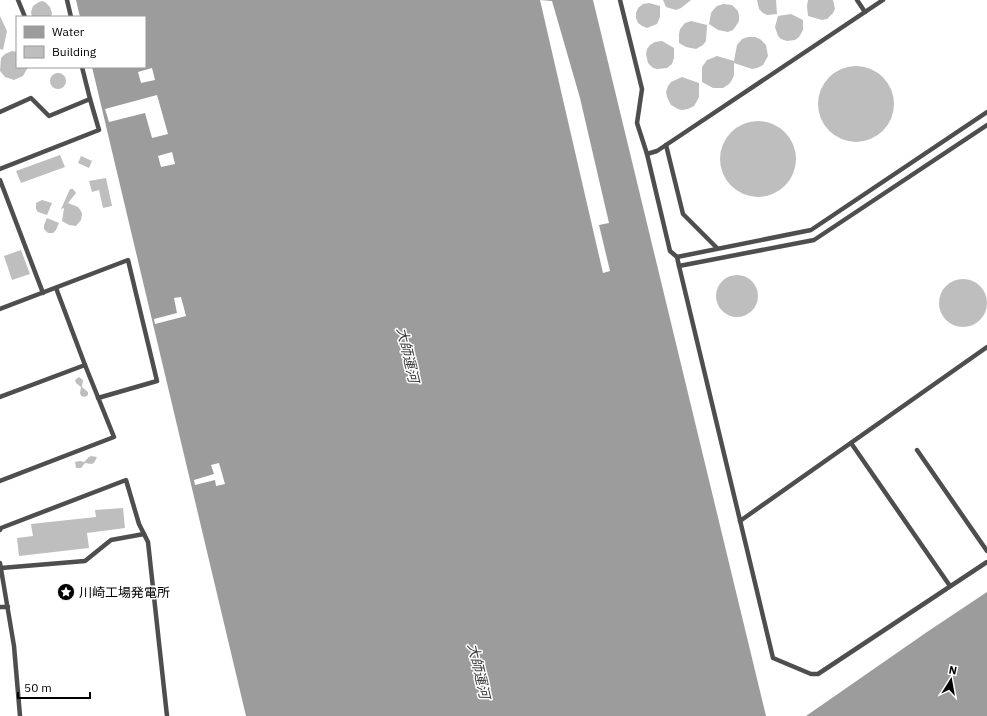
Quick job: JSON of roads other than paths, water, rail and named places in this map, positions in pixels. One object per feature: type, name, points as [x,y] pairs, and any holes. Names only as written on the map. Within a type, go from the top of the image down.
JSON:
[{"type":"lane","points":[[18,0],[25,16]]},
{"type":"lane","points":[[67,0],[71,16]]},
{"type":"lane","points":[[620,0],[642,89],[637,123],[647,154],[670,252],[677,257],[773,658],[811,674],[818,674],[987,562]]},
{"type":"lane","points":[[857,0],[865,12]]},
{"type":"lane","points":[[647,154],[657,151],[883,0]]},
{"type":"lane","points":[[0,169],[99,130],[82,68]]},
{"type":"lane","points":[[0,112],[31,98],[49,116],[90,99]]},
{"type":"lane","points":[[677,257],[811,230],[987,112]]},
{"type":"lane","points":[[679,266],[814,240],[987,125]]},
{"type":"lane","points":[[666,145],[683,214],[717,248]]},
{"type":"lane","points":[[0,180],[42,293]]},
{"type":"lane","points":[[0,309],[128,260],[158,381],[98,398]]},
{"type":"lane","points":[[0,481],[114,437],[56,288]]},
{"type":"lane","points":[[740,521],[987,347]]},
{"type":"lane","points":[[0,397],[85,365]]},
{"type":"lane","points":[[851,443],[950,586]]},
{"type":"lane","points":[[917,450],[987,551]]},
{"type":"lane","points":[[0,530],[1,528],[126,480],[139,524],[148,542],[167,716]]},
{"type":"lane","points":[[20,716],[14,646],[0,566],[85,561],[111,540],[144,534]]},
{"type":"lane","points":[[0,608],[8,607]]},
{"type":"water","name":"大師運河","points":[[76,0],[593,0],[766,716],[246,716],[92,68],[146,68],[146,16],[80,16]]},
{"type":"water","points":[[987,592],[987,716],[806,716],[927,632]]},
{"type":"place","name":"川崎工場発電所","points":[[66,592]]}]
